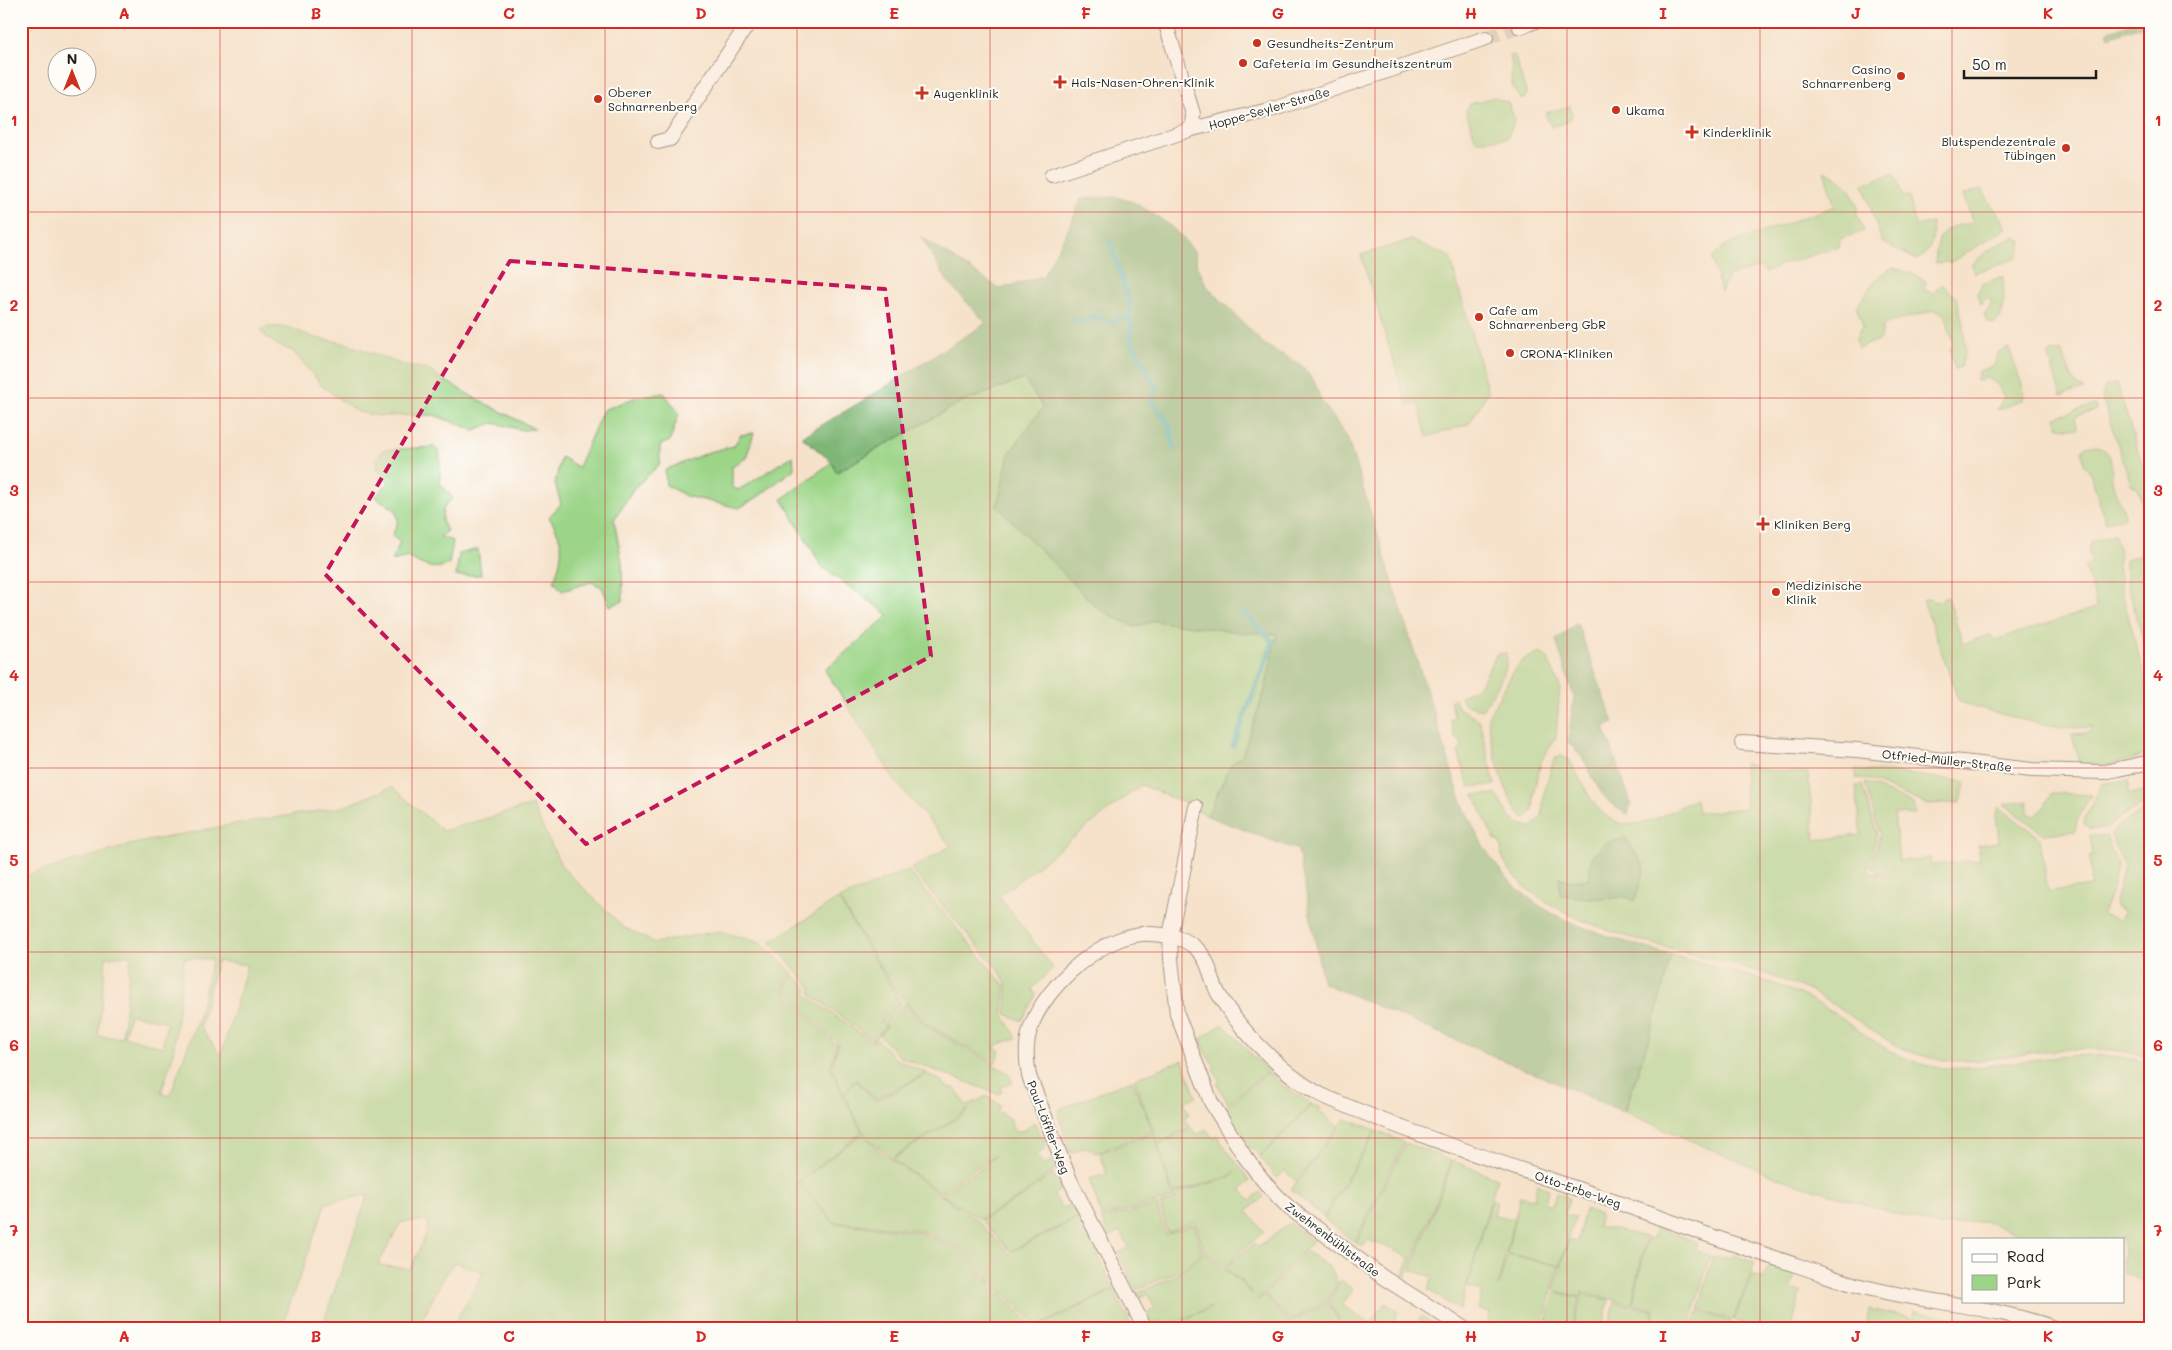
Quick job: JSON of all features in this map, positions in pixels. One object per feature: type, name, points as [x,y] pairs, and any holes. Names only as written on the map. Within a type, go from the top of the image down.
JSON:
[{"type":"street","points":[[658,142],[670,139],[750,21]]},
{"type":"street","points":[[1165,21],[1193,114],[1192,130]]},
{"type":"street","points":[[1520,26],[1536,21]]},
{"type":"street","name":"Hoppe-Seyler-Straße","points":[[1052,175],[1192,130],[1284,106],[1486,38]]},
{"type":"street","name":"Otfried-Müller-Straße","points":[[1742,743],[1857,750],[2032,770],[2104,772],[2151,762]]},
{"type":"street","name":"Zwehrenbühlstraße","points":[[1196,807],[1170,936],[1170,959],[1177,1014],[1211,1102],[1245,1157],[1266,1184],[1288,1207],[1384,1278],[1465,1329]]},
{"type":"street","name":"Paul-Löffler-Weg","points":[[1145,1329],[1070,1180],[1029,1076],[1027,1049],[1031,1025],[1044,1002],[1065,975],[1091,956],[1119,940],[1146,933],[1170,936]]},
{"type":"street","name":"Otto-Erbe-Weg","points":[[1170,936],[1186,940],[1199,950],[1208,964],[1215,988],[1228,1011],[1278,1064],[1306,1087],[1325,1098],[1770,1257],[1863,1287],[2005,1315],[2057,1329]]},
{"type":"highlighted area","points":[[510,261],[885,289],[931,656],[586,844],[325,574]]},
{"type":"green space","points":[[2138,21],[2148,21],[2149,23],[2109,37],[2107,32]]},
{"type":"green space","points":[[1514,55],[1527,94],[1523,100],[1516,94],[1512,84],[1512,65],[1509,56]]},
{"type":"green space","points":[[1494,97],[1508,103],[1515,120],[1507,138],[1476,141],[1466,111],[1470,104]]},
{"type":"green space","points":[[1570,106],[1572,115],[1568,122],[1551,127],[1545,113]]},
{"type":"green space","points":[[1824,171],[1846,184],[1858,207],[1856,212],[1864,231],[1840,239],[1839,247],[1776,266],[1775,269],[1766,272],[1760,267],[1728,276],[1721,292],[1712,258],[1724,246],[1835,206]]},
{"type":"green space","points":[[1894,173],[1903,197],[1909,196],[1916,226],[1932,223],[1933,235],[1931,244],[1926,252],[1917,260],[1882,242],[1863,184]]},
{"type":"green space","points":[[1981,189],[2007,228],[1951,262],[1935,263],[1940,237],[1944,232],[1954,227],[1973,223],[1963,195]]},
{"type":"green space","points":[[1116,197],[1133,202],[1147,210],[1168,224],[1183,238],[1195,253],[1197,266],[1207,286],[1265,345],[1301,365],[1314,381],[1321,400],[1347,437],[1459,794],[1476,833],[1495,864],[1516,887],[1540,906],[1567,921],[1598,933],[1671,955],[1651,1032],[1624,1112],[1323,983],[1298,850],[1207,816],[1231,764],[1242,756],[1265,690],[1277,634],[1246,633],[1154,621],[1135,627],[1097,608],[997,506],[1009,454],[1043,407],[1024,379],[960,403],[836,472],[832,462],[802,437],[986,323],[948,282],[921,237],[1000,289],[1043,276],[1071,224],[1081,199]]},
{"type":"green space","points":[[2015,237],[2022,242],[2017,258],[1974,273],[1972,264],[1998,245]]},
{"type":"green space","points":[[1411,240],[1450,257],[1488,392],[1469,424],[1427,437],[1418,403],[1407,405],[1361,255]]},
{"type":"green space","points":[[1893,268],[1910,273],[1926,281],[1924,290],[1933,293],[1942,284],[1956,297],[1962,319],[1966,348],[1961,367],[1955,369],[1950,349],[1954,344],[1944,314],[1934,310],[1883,325],[1881,339],[1858,348],[1856,339],[1863,325],[1856,307],[1881,274]]},
{"type":"green space","points":[[2003,276],[2003,309],[1994,324],[1987,322],[1984,315],[1992,303],[1987,297],[1980,304],[1977,294],[1982,284]]},
{"type":"green space","points":[[265,327],[288,327],[315,338],[345,343],[406,366],[426,369],[471,396],[535,429],[523,430],[493,423],[474,430],[434,415],[380,416],[357,412],[322,386],[293,351],[277,345],[265,336],[261,331]]},
{"type":"green space","points":[[2009,348],[2024,391],[2023,400],[1997,410],[2004,397],[1997,384],[1987,378],[1977,381],[1978,372],[1994,365],[1998,353]]},
{"type":"green space","points":[[2061,351],[2075,384],[2084,389],[2061,396],[2048,354]]},
{"type":"green space","points":[[1024,379],[1043,407],[1009,454],[1055,564],[1097,608],[1134,627],[1154,621],[1246,633],[1277,634],[1265,690],[1242,757],[1231,764],[1207,816],[1192,806],[1141,785],[999,896],[1053,968],[1032,989],[1036,995],[1022,1021],[1006,1014],[1007,985],[1000,972],[911,869],[951,846],[895,781],[825,670],[889,615],[823,568],[782,499],[832,462],[837,472],[960,403]]},
{"type":"green space","points":[[2117,384],[2151,493],[2151,509],[2143,506],[2139,490],[2131,484],[2102,398],[2105,386]]},
{"type":"green space","points":[[664,393],[679,413],[670,441],[660,445],[660,464],[633,489],[614,520],[622,562],[623,601],[610,606],[602,587],[591,582],[562,591],[554,581],[560,562],[560,541],[549,517],[561,504],[555,483],[561,457],[578,467],[603,410],[637,397]]},
{"type":"green space","points":[[2095,405],[2096,410],[2075,417],[2078,429],[2058,427],[2056,417]]},
{"type":"green space","points":[[754,433],[746,458],[732,467],[732,487],[738,490],[793,456],[794,469],[755,499],[739,508],[686,496],[666,485],[665,470],[709,452],[734,446],[740,435]]},
{"type":"green space","points":[[2086,446],[2100,447],[2109,455],[2113,484],[2125,514],[2124,518],[2106,522],[2088,468],[2084,465],[2082,451]]},
{"type":"green space","points":[[434,447],[440,453],[440,483],[453,498],[443,508],[442,521],[447,531],[440,537],[453,541],[449,564],[433,567],[423,565],[408,557],[392,561],[400,542],[392,536],[398,521],[396,510],[375,497],[389,482],[378,470],[377,458],[383,450]]},
{"type":"green space","points":[[2115,535],[2120,555],[2118,565],[2122,593],[2151,701],[2151,748],[2146,753],[2129,760],[2107,764],[2080,765],[2072,734],[2087,733],[2094,727],[2077,728],[2026,721],[1959,702],[1923,600],[1931,598],[1935,602],[1948,597],[1963,644],[1990,635],[1995,640],[2096,608],[2094,594],[2084,566],[2092,563],[2088,547],[2092,542]]},
{"type":"green space","points":[[478,549],[481,575],[456,576],[459,554]]},
{"type":"green space","points":[[2149,552],[2151,643],[2144,645],[2126,577],[2126,559]]},
{"type":"green space","points":[[1577,623],[1614,723],[1604,727],[1631,803],[1628,814],[1615,807],[1606,798],[1599,789],[1584,760],[1568,743],[1574,697],[1556,640]]},
{"type":"green space","points":[[1506,653],[1507,660],[1503,675],[1482,710],[1465,704],[1460,697],[1480,685],[1497,654]]},
{"type":"green space","points":[[1540,653],[1547,657],[1560,687],[1556,737],[1541,762],[1534,791],[1533,811],[1526,818],[1519,813],[1512,803],[1506,789],[1491,740],[1488,717],[1512,674],[1524,659]]},
{"type":"green space","points":[[1455,699],[1458,708],[1474,716],[1480,723],[1495,785],[1469,787],[1458,752],[1462,747],[1460,739],[1455,738],[1450,720],[1455,718],[1450,701]]},
{"type":"green space","points":[[1561,756],[1569,759],[1591,799],[1603,813],[1615,821],[1628,824],[1654,819],[1696,799],[1698,813],[1746,808],[1744,763],[1764,770],[1808,773],[1815,840],[1861,835],[1856,786],[1862,785],[1877,833],[1868,872],[1889,877],[1889,873],[1878,873],[1872,867],[1880,834],[1865,784],[1867,783],[1913,804],[1915,814],[1894,814],[1899,861],[1930,858],[1931,865],[1980,860],[1978,845],[1999,842],[1996,814],[1999,807],[2040,838],[2048,891],[2092,886],[2089,857],[2093,856],[2090,836],[2106,836],[2117,864],[2112,892],[2102,915],[2120,920],[2124,911],[2114,906],[2124,866],[2111,835],[2122,823],[2147,809],[2151,840],[2151,1057],[2112,1050],[2085,1049],[2046,1051],[1964,1061],[1951,1061],[1919,1055],[1886,1039],[1807,990],[1775,977],[1642,941],[1609,931],[1577,918],[1528,889],[1509,869],[1501,854],[1502,848],[1499,841],[1494,839],[1474,795],[1496,794],[1513,820],[1532,827],[1542,816],[1544,793],[1554,759]],"holes":[[[1605,843],[1626,897],[1601,899],[1559,877],[1569,881],[1590,879],[1591,858]]]},
{"type":"green space","points":[[1855,770],[1891,772],[1966,782],[1959,803],[1926,804],[1867,779],[1856,778]]},
{"type":"green space","points":[[2128,781],[2129,795],[2151,790],[2151,799],[2144,799],[2144,804],[2125,814],[2107,828],[2090,830],[2084,824],[2085,817],[2103,783]]},
{"type":"green space","points":[[392,787],[443,831],[532,805],[562,867],[623,927],[655,943],[719,931],[761,943],[793,973],[785,981],[784,993],[837,1045],[830,1068],[862,1132],[797,1183],[834,1223],[920,1232],[958,1250],[1035,1329],[451,1329],[484,1272],[454,1262],[441,1282],[417,1329],[321,1329],[368,1195],[326,1203],[281,1329],[21,1329],[21,877],[137,843],[235,824],[343,807]],"holes":[[[131,955],[122,1038],[98,1036],[106,957]],[[184,958],[212,959],[199,1015],[170,1096],[161,1093],[173,1055]],[[217,961],[247,965],[221,1056],[200,1026]],[[130,1014],[167,1022],[162,1047],[124,1036]],[[429,1221],[426,1235],[410,1269],[378,1265],[401,1222]]]},
{"type":"green space","points":[[2052,793],[2091,795],[2077,821],[2075,831],[2043,834],[2004,804],[2028,801],[2028,814],[2036,815],[2043,809]]},
{"type":"green space","points":[[1626,838],[1645,868],[1635,901],[1626,897],[1601,899],[1560,895],[1559,877],[1569,881],[1589,879],[1591,858],[1605,843]]},
{"type":"green space","points":[[908,870],[1005,986],[1003,1014],[1017,1038],[996,1045],[995,1048],[1000,1051],[995,1063],[926,1024],[895,990],[839,899]]},
{"type":"green space","points":[[838,899],[901,1003],[881,1022],[885,1027],[873,1040],[810,994],[812,988],[770,942]]},
{"type":"green space","points":[[1671,955],[1741,974],[1792,991],[1823,1007],[1881,1046],[1912,1061],[1929,1066],[1968,1068],[2080,1056],[2134,1059],[2151,1064],[2151,1284],[2124,1273],[2124,1238],[2030,1238],[1991,1223],[1968,1221],[1939,1227],[1775,1177],[1625,1112],[1651,1032]]},
{"type":"green space","points":[[793,975],[808,988],[806,995],[872,1042],[877,1039],[896,1059],[927,1073],[875,1099],[856,1079],[843,1094],[832,1068],[838,1043],[786,992],[787,982]]},
{"type":"green space","points":[[905,1003],[925,1025],[1008,1073],[1013,1083],[1000,1087],[1002,1092],[998,1094],[900,1057],[879,1035],[886,1027],[884,1022]]},
{"type":"green space","points":[[1223,1024],[1267,1071],[1228,1103],[1217,1084],[1220,1081],[1213,1070],[1215,1066],[1206,1054],[1201,1038]]},
{"type":"green space","points":[[1183,1060],[1196,1097],[1184,1102],[1189,1114],[1184,1118],[1190,1127],[1158,1144],[1134,1079]]},
{"type":"green space","points":[[1268,1072],[1283,1086],[1312,1104],[1260,1156],[1248,1146],[1249,1143],[1243,1139],[1225,1108]]},
{"type":"green space","points":[[927,1074],[943,1082],[946,1087],[954,1088],[967,1106],[987,1096],[1001,1106],[997,1110],[1010,1119],[1014,1132],[1025,1130],[1034,1122],[1047,1146],[1037,1154],[1044,1165],[1052,1160],[1058,1167],[1020,1197],[980,1219],[941,1194],[983,1167],[996,1155],[940,1192],[892,1159],[969,1109],[892,1158],[867,1138],[879,1151],[978,1221],[1008,1252],[984,1274],[959,1248],[921,1230],[834,1222],[799,1182],[863,1133],[865,1135],[844,1096],[856,1080],[875,1101]]},
{"type":"green space","points":[[1132,1080],[1153,1131],[1096,1153],[1087,1147],[1071,1153],[1058,1114],[1060,1109]]},
{"type":"green space","points":[[1312,1105],[1321,1108],[1319,1110],[1338,1127],[1297,1182],[1285,1171],[1277,1178],[1260,1157]]},
{"type":"green space","points":[[1345,1119],[1376,1130],[1324,1217],[1291,1190]]},
{"type":"green space","points":[[1192,1128],[1196,1135],[1206,1129],[1213,1138],[1217,1136],[1250,1181],[1241,1190],[1251,1200],[1260,1192],[1264,1197],[1247,1211],[1264,1231],[1225,1266],[1204,1251],[1195,1221],[1167,1233],[1160,1204],[1175,1200],[1174,1194],[1228,1178],[1236,1171],[1227,1177],[1173,1193],[1158,1146],[1173,1198],[1102,1217],[1089,1179],[1107,1174],[1100,1153],[1154,1133],[1158,1145]]},
{"type":"green space","points":[[1376,1131],[1404,1142],[1355,1242],[1324,1219]]},
{"type":"green space","points":[[1406,1143],[1452,1161],[1406,1277],[1404,1275],[1409,1257],[1394,1251],[1394,1249],[1367,1240],[1363,1247],[1356,1243]]},
{"type":"green space","points":[[1453,1161],[1497,1178],[1460,1310],[1428,1290],[1433,1277],[1411,1270]]},
{"type":"green space","points":[[1052,1174],[1062,1188],[1054,1195],[1062,1208],[1074,1203],[1079,1217],[1010,1251],[981,1220],[1020,1198]]},
{"type":"green space","points":[[1537,1184],[1548,1189],[1545,1204],[1552,1206],[1556,1192],[1569,1198],[1565,1215],[1575,1218],[1560,1266],[1507,1253],[1520,1196],[1534,1199]]},
{"type":"green space","points":[[1492,1200],[1497,1201],[1494,1215],[1514,1219],[1498,1286],[1508,1254],[1559,1266],[1541,1329],[1493,1329],[1487,1325],[1490,1312],[1478,1309],[1482,1291],[1467,1287]]},
{"type":"green space","points":[[1157,1205],[1165,1235],[1194,1224],[1202,1253],[1183,1269],[1136,1290],[1118,1253],[1129,1248],[1121,1232],[1109,1236],[1102,1219]]},
{"type":"green space","points":[[1585,1209],[1600,1215],[1597,1226],[1646,1237],[1632,1304],[1582,1292],[1580,1297],[1554,1290],[1569,1240],[1577,1242]]},
{"type":"green space","points":[[1080,1218],[1114,1289],[1037,1326],[986,1276],[1012,1251]]},
{"type":"green space","points":[[1290,1223],[1313,1241],[1257,1300],[1264,1295],[1289,1323],[1328,1303],[1339,1321],[1329,1329],[1188,1329],[1184,1320],[1211,1307],[1165,1327],[1162,1321],[1151,1326],[1145,1314],[1155,1308],[1147,1294],[1137,1298],[1136,1294],[1181,1273],[1204,1253],[1241,1282],[1252,1294],[1241,1281],[1225,1268],[1255,1243],[1259,1247]]},
{"type":"green space","points":[[1656,1227],[1697,1242],[1695,1250],[1710,1256],[1689,1329],[1669,1329],[1651,1323],[1656,1310],[1633,1304],[1647,1239],[1653,1239]]},
{"type":"green space","points":[[1306,1251],[1329,1267],[1338,1282],[1327,1301],[1290,1321],[1265,1294]]},
{"type":"green space","points":[[1733,1255],[1755,1263],[1733,1320],[1699,1310],[1713,1256],[1729,1258]]},
{"type":"green space","points":[[1769,1266],[1795,1275],[1790,1289],[1801,1292],[1791,1329],[1758,1329],[1734,1320],[1752,1275],[1763,1279]]},
{"type":"green space","points":[[1341,1280],[1353,1290],[1342,1305],[1370,1324],[1385,1303],[1398,1311],[1394,1321],[1405,1325],[1404,1329],[1347,1327],[1340,1321],[1329,1301]]},
{"type":"green space","points":[[1114,1290],[1133,1329],[1040,1329],[1038,1327]]},
{"type":"green space","points":[[1555,1292],[1579,1298],[1572,1329],[1544,1329]]},
{"type":"green space","points":[[1582,1294],[1609,1300],[1602,1329],[1573,1329]]},
{"type":"green space","points":[[1615,1302],[1654,1311],[1648,1329],[1608,1329]]},
{"type":"green space","points":[[1869,1309],[1912,1318],[1911,1329],[1866,1329]]},
{"type":"green space","points":[[1915,1311],[1961,1320],[1959,1329],[1912,1329]]},
{"type":"green space","points":[[1698,1312],[1731,1321],[1729,1329],[1693,1329]]},
{"type":"green space","points":[[1421,1316],[1442,1329],[1416,1329]]},
{"type":"green space","points":[[1964,1320],[1976,1321],[1975,1329],[1963,1329]]},
{"type":"waterway","points":[[1110,242],[1129,302],[1131,340],[1156,387],[1151,401],[1169,424],[1174,449]]},
{"type":"waterway","points":[[1073,321],[1088,321],[1091,315],[1113,323],[1119,317],[1130,321]]},
{"type":"waterway","points":[[1233,746],[1273,642],[1243,611]]},
{"type":"tunnel","points":[[1486,38],[1520,27]]},
{"type":"place","name":"Gesundheits-Zentrum","points":[[1257,43]]},
{"type":"place","name":"Cafeteria im Gesundheitszentrum","points":[[1243,63]]},
{"type":"place","name":"Casino Schnarrenberg","points":[[1901,76]]},
{"type":"place","name":"Hals-Nasen-Ohren-Klinik","points":[[1060,82]]},
{"type":"place","name":"Augenklinik","points":[[922,93]]},
{"type":"place","name":"Oberer Schnarrenberg","points":[[598,99]]},
{"type":"place","name":"Ukama","points":[[1616,110]]},
{"type":"place","name":"Kinderklinik","points":[[1692,132]]},
{"type":"place","name":"Blutspendezentrale Tübingen","points":[[2066,148]]},
{"type":"place","name":"Cafe am Schnarrenberg GbR","points":[[1479,317]]},
{"type":"place","name":"CRONA-Kliniken","points":[[1510,353]]},
{"type":"place","name":"Kliniken Berg","points":[[1763,524]]},
{"type":"place","name":"Medizinische Klinik","points":[[1776,592]]}]
